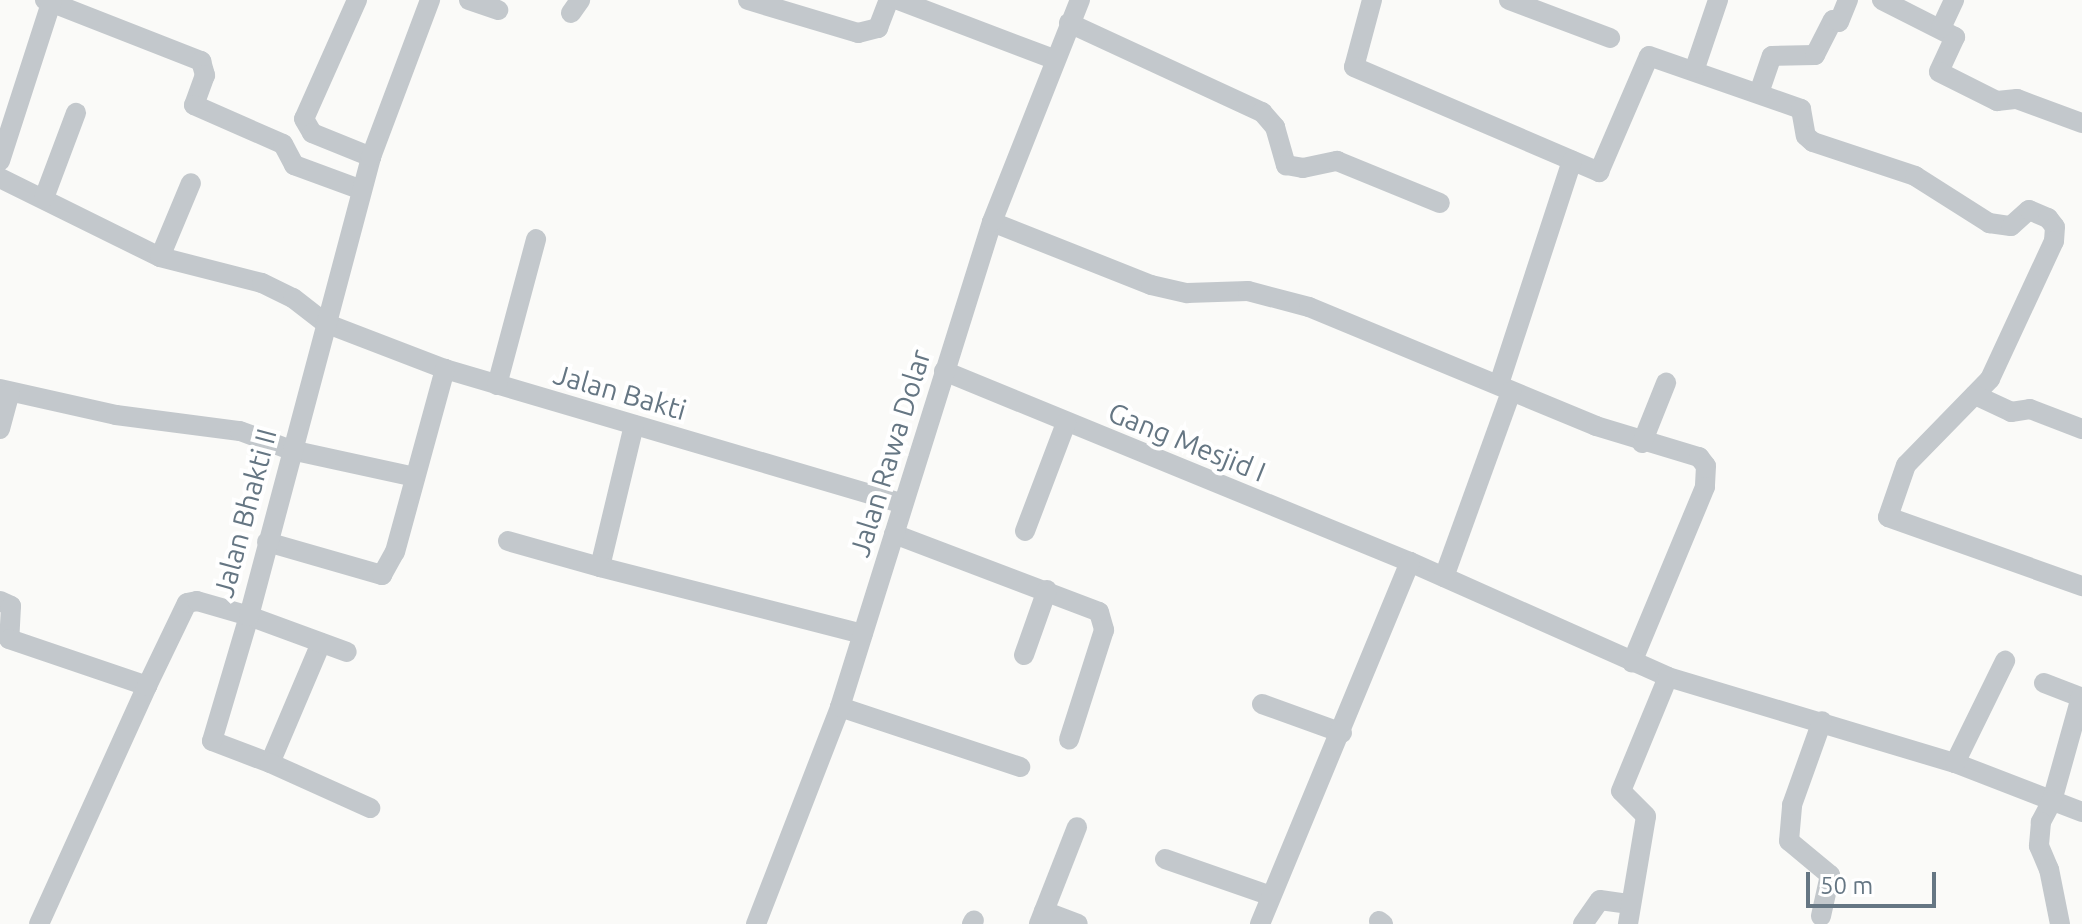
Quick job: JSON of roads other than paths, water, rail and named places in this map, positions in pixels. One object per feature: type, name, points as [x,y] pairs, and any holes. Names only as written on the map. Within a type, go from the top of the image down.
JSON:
[{"type":"street","points":[[357,0],[304,119],[312,133],[371,157]]},
{"type":"street","name":"Jalan Bhakti II","points":[[147,686],[187,603],[197,601],[249,616],[371,157],[430,0]]},
{"type":"street","points":[[469,0],[498,10]]},
{"type":"street","points":[[748,0],[858,33],[878,28],[889,0]]},
{"type":"street","points":[[898,0],[1053,59]]},
{"type":"street","name":"Jalan Rawa Dolar","points":[[756,924],[840,707],[992,222],[1053,59],[1080,0]]},
{"type":"street","points":[[1372,0],[1354,67],[1599,172],[1649,56],[1695,68],[1801,109],[1806,136],[1813,142],[1915,176],[1989,223],[2011,226],[2029,210],[2052,222],[2054,241],[2031,298],[2024,303],[1990,379],[1906,465],[1888,517],[2082,586]]},
{"type":"street","points":[[1509,0],[1610,38]]},
{"type":"street","points":[[1695,68],[1718,0]]},
{"type":"street","points":[[1759,93],[1772,56],[1815,55],[1833,20],[1839,22],[1848,0]]},
{"type":"street","points":[[1882,0],[1955,37],[1939,72],[1997,101],[2017,99],[2082,123]]},
{"type":"street","points":[[1941,28],[1954,0]]},
{"type":"street","points":[[0,161],[49,1],[201,61],[205,75],[194,105],[283,144],[294,165],[362,190]]},
{"type":"street","points":[[1069,23],[1262,112],[1275,127],[1286,165],[1303,168],[1337,161],[1440,203]]},
{"type":"street","points":[[44,198],[76,113]]},
{"type":"street","points":[[1444,577],[1505,388],[1572,161]]},
{"type":"street","name":"Jalan Bakti","points":[[0,178],[160,257],[262,283],[293,298],[325,323],[445,369],[903,504]]},
{"type":"street","points":[[160,257],[191,183]]},
{"type":"street","points":[[992,222],[1151,285],[1187,293],[1220,289],[1278,297],[1642,443],[1699,457],[1707,475],[1632,662]]},
{"type":"street","points":[[497,385],[536,239]]},
{"type":"street","points":[[267,542],[382,575],[395,552],[445,369]]},
{"type":"street","name":"Gang Mesjid I","points":[[944,371],[1410,562],[1668,677],[1955,763],[2082,812]]},
{"type":"street","points":[[1642,443],[1666,383]]},
{"type":"street","points":[[0,429],[5,391],[116,415],[240,431],[291,450],[415,477]]},
{"type":"street","points":[[1975,395],[2011,412],[2021,407],[2082,429]]},
{"type":"street","points":[[1025,531],[1066,423]]},
{"type":"street","points":[[600,567],[634,425]]},
{"type":"street","points":[[894,534],[1092,606],[1103,620],[1069,740]]},
{"type":"street","points":[[508,541],[863,634]]},
{"type":"street","points":[[1260,924],[1342,733],[1410,562]]},
{"type":"street","points":[[1024,655],[1047,590]]},
{"type":"street","points":[[0,601],[11,606],[9,639],[147,686],[39,924]]},
{"type":"street","points":[[347,652],[249,616],[212,741],[370,808]]},
{"type":"street","points":[[270,763],[321,643]]},
{"type":"street","points":[[1955,763],[2005,661]]},
{"type":"street","points":[[1583,924],[1600,900],[1629,914],[1646,816],[1621,791],[1668,677]]},
{"type":"street","points":[[2044,683],[2081,697],[2052,801],[2041,822],[2039,846],[2049,869],[2060,924]]},
{"type":"street","points":[[1262,704],[1342,733]]},
{"type":"street","points":[[840,707],[1020,767]]},
{"type":"street","points":[[1821,916],[1830,875],[1789,841],[1792,805],[1822,721]]},
{"type":"street","points":[[1077,827],[1041,918],[1078,924]]},
{"type":"street","points":[[1165,859],[1271,896]]}]
